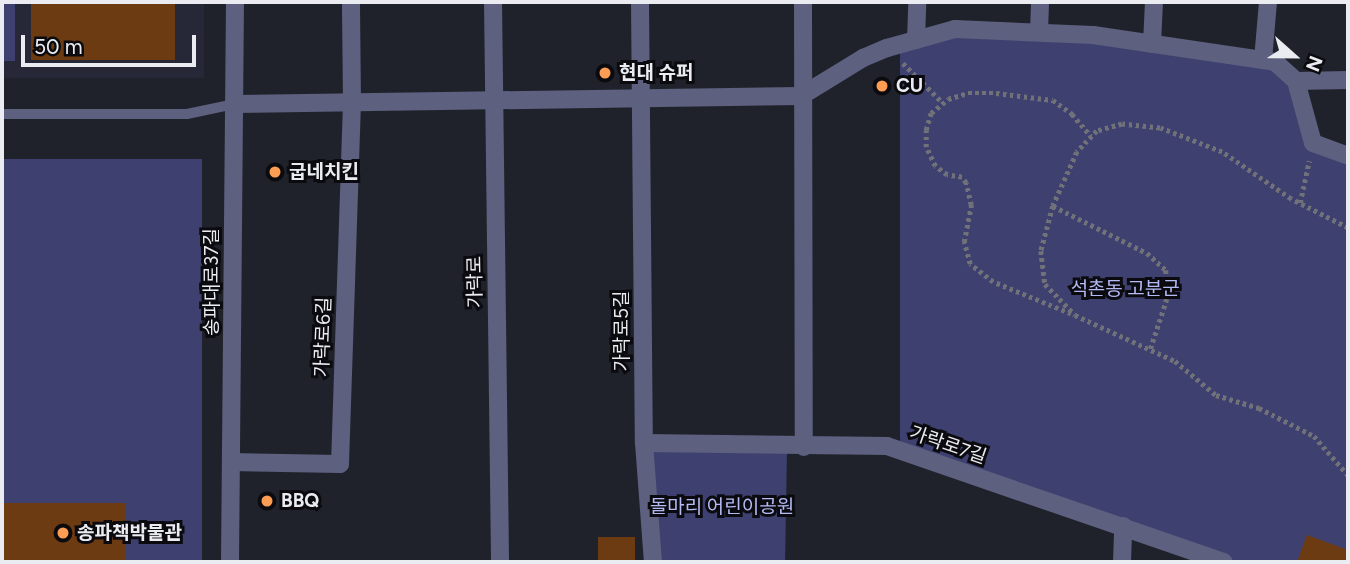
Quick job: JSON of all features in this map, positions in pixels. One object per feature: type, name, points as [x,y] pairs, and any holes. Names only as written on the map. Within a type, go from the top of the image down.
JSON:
[{"type":"street","name":"송파대로37길","points":[[230,562],[235,2]]},
{"type":"street","name":"가락로6길","points":[[231,462],[340,464],[352,103],[351,2]]},
{"type":"street","name":"가락로","points":[[493,2],[500,562]]},
{"type":"street","name":"가락로5길","points":[[640,2],[644,443],[653,562]]},
{"type":"street","points":[[803,2],[801,96],[804,447]]},
{"type":"street","points":[[916,40],[917,2]]},
{"type":"street","points":[[1039,32],[1040,2]]},
{"type":"street","points":[[1152,44],[1154,2]]},
{"type":"street","points":[[1263,60],[1268,2]]},
{"type":"street","points":[[234,104],[801,96],[863,58],[887,48],[955,29],[1039,32],[1093,35],[1275,62],[1296,81],[1313,143],[1348,156]]},
{"type":"street","points":[[1296,81],[1348,80]]},
{"type":"street","name":"가락로7길","points":[[644,443],[887,446],[1224,562]]},
{"type":"street","points":[[1122,562],[1123,526]]},
{"type":"lane","points":[[2,114],[187,114],[234,104]]},
{"type":"path","points":[[887,48],[942,102]]},
{"type":"path","points":[[1091,136],[1072,114],[1045,98],[968,93],[942,102],[928,121],[926,147],[939,170],[962,177],[966,183],[971,205],[964,242],[970,264],[993,282],[1075,315],[1175,361],[1216,395],[1259,408],[1314,436],[1348,475]]},
{"type":"path","points":[[1075,315],[1045,284],[1041,251],[1068,169],[1091,136],[1122,124],[1160,128],[1222,152],[1300,203],[1348,228]]},
{"type":"path","points":[[1300,203],[1313,143]]},
{"type":"path","points":[[1054,206],[1147,253],[1166,270],[1167,299],[1150,351]]},
{"type":"shaded area","points":[[2,2],[204,2],[204,78],[2,78]]},
{"type":"green space","points":[[2,2],[15,2],[15,61],[2,61]]},
{"type":"green space","name":"석촌동 고분군","points":[[956,34],[1094,40],[1273,68],[1294,87],[1309,148],[1348,162],[1348,562],[1224,562],[900,447],[900,48]]},
{"type":"green space","points":[[2,159],[202,159],[202,562],[2,562]]},
{"type":"green space","name":"돌마리 어린이공원","points":[[653,449],[787,451],[785,562],[651,562]]},
{"type":"building","points":[[31,2],[175,2],[175,60],[31,60]]},
{"type":"building","name":"송파책박물관","points":[[2,503],[125,503],[125,562],[2,562]]},
{"type":"building","points":[[1307,535],[1348,550],[1348,562],[1297,562]]},
{"type":"building","points":[[598,537],[635,537],[635,562],[598,562]]},
{"type":"place","name":"현대 슈퍼","points":[[605,73]]},
{"type":"place","name":"CU","points":[[882,86]]},
{"type":"place","name":"굽네치킨","points":[[275,172]]},
{"type":"place","name":"BBQ","points":[[267,501]]},
{"type":"place","name":"송파책박물관","points":[[63,533]]}]
